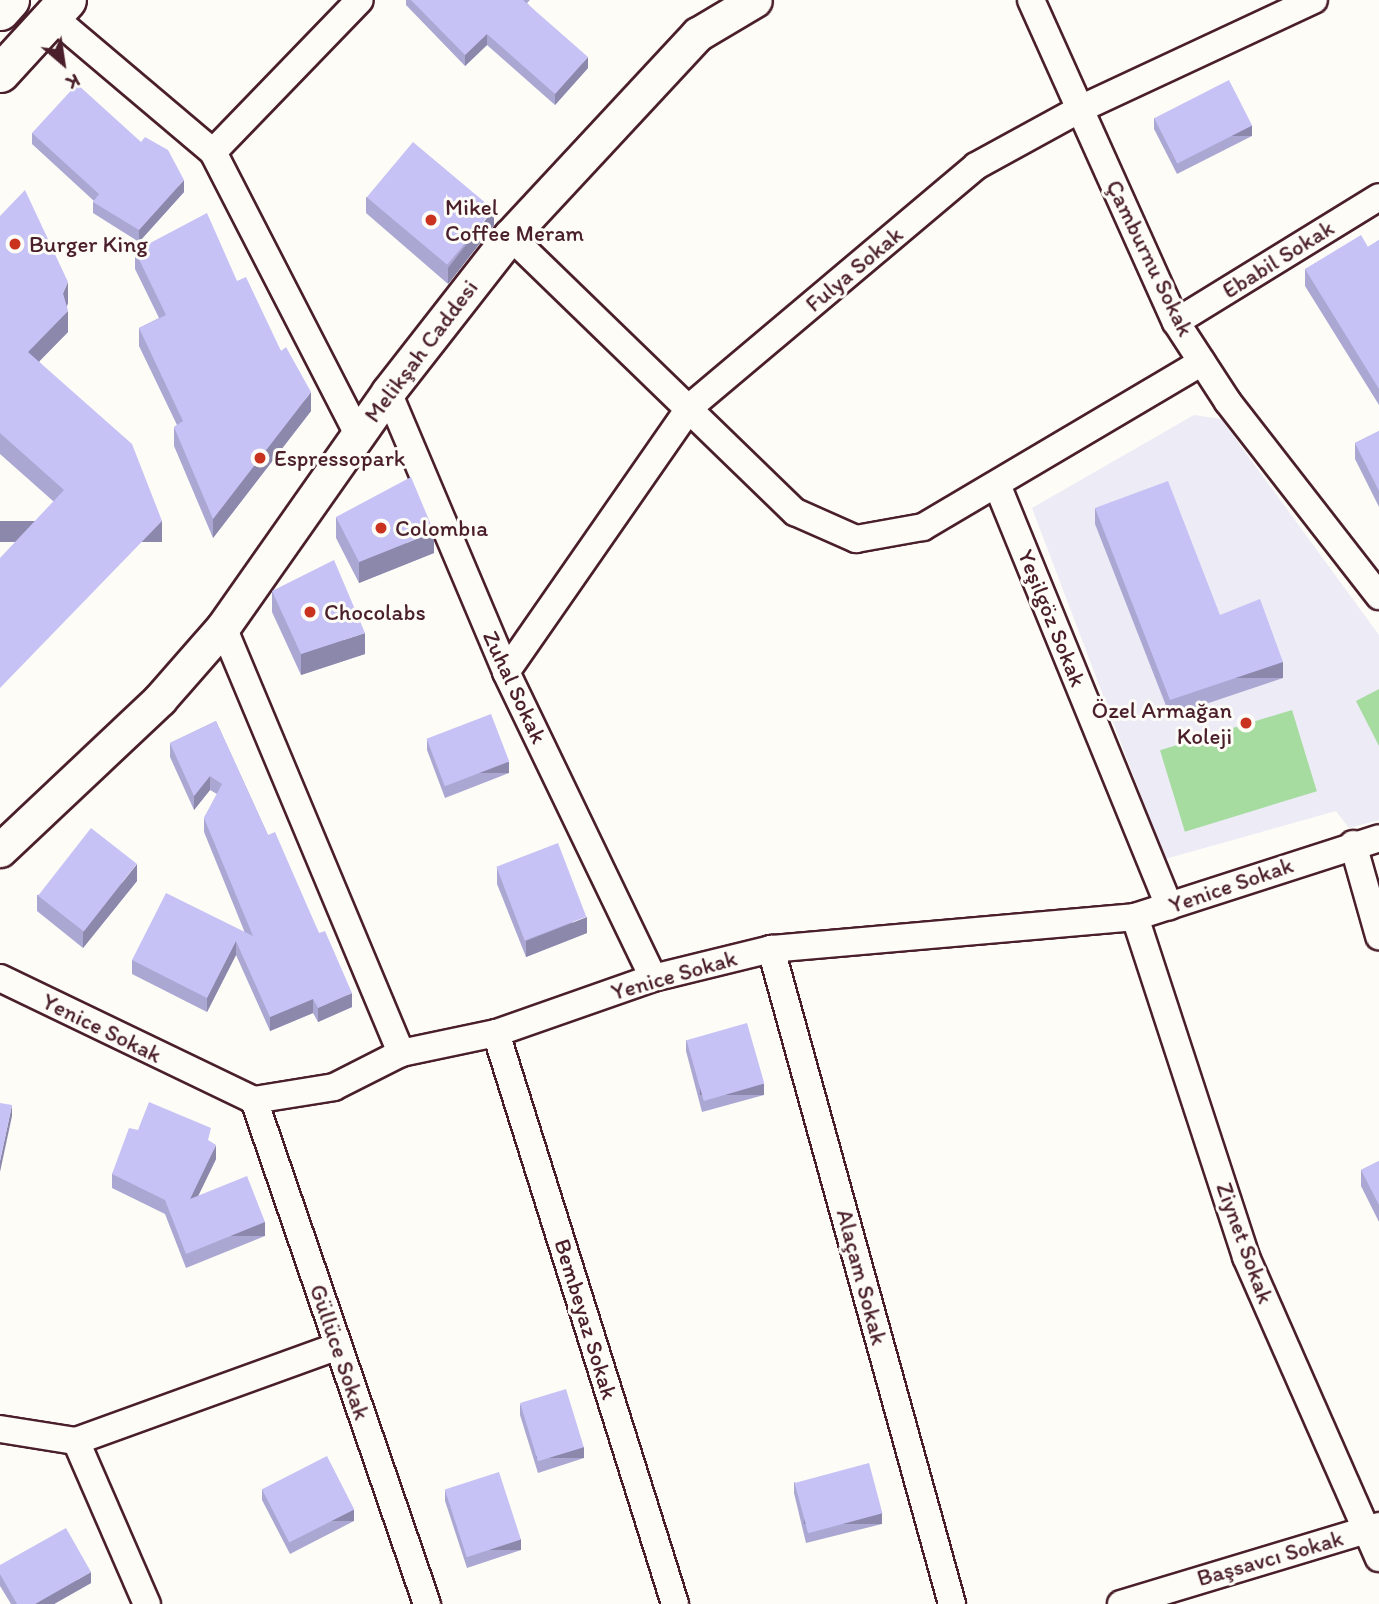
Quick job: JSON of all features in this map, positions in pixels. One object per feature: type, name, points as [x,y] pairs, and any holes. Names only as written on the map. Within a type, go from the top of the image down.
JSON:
[{"type":"main road","points":[[0,11],[10,0]]},
{"type":"main road","points":[[0,73],[60,8]]},
{"type":"street","points":[[214,152],[360,0]]},
{"type":"street","name":"Melikşah Caddesi","points":[[0,850],[160,699],[223,627],[388,392],[510,236],[698,34],[755,0]]},
{"type":"street","name":"Çamburnu Sokak","points":[[1031,0],[1176,322],[1202,362],[1379,596]]},
{"type":"street","name":"Fulya Sokak","points":[[506,672],[690,407],[976,166],[1080,109],[1314,0]]},
{"type":"street","points":[[60,8],[214,152],[358,434]]},
{"type":"street","name":"Ebabil Sokak","points":[[1176,322],[1379,197]]},
{"type":"street","points":[[510,236],[690,407],[795,512],[856,539],[923,527],[998,487],[1202,362]]},
{"type":"street","name":"Zuhal Sokak","points":[[388,392],[506,672],[653,978]]},
{"type":"street","name":"Yeşilgöz Sokak","points":[[998,487],[1169,906]]},
{"type":"street","points":[[223,627],[401,1053]]},
{"type":"street","name":"Yenice Sokak","points":[[0,978],[254,1100],[334,1087],[401,1053],[496,1033],[653,978],[771,949],[1135,917],[1353,844],[1379,838]]},
{"type":"street","points":[[1353,844],[1379,936]]},
{"type":"street","name":"Ziynet Sokak","points":[[1135,917],[1247,1257],[1372,1528],[1379,1559]]},
{"type":"street","name":"Alaçam Sokak","points":[[771,949],[952,1604]]},
{"type":"street","name":"Bembeyaz Sokak","points":[[496,1033],[675,1604]]},
{"type":"street","name":"Güllüce Sokak","points":[[254,1100],[427,1604]]},
{"type":"street","points":[[0,1429],[76,1441],[338,1346]]},
{"type":"street","points":[[76,1441],[147,1604]]},
{"type":"street","name":"Başsavcı Sokak","points":[[1121,1604],[1372,1528]]},
{"type":"shaded area","name":"Özel Armağan Koleji","points":[[1194,415],[1221,419],[1379,635],[1379,820],[1349,828],[1336,811],[1165,859],[1032,508]]},
{"type":"green space","points":[[1379,689],[1379,746],[1356,701]]},
{"type":"green space","points":[[1292,710],[1317,791],[1185,832],[1160,750]]},
{"type":"building","points":[[411,0],[523,0],[588,57],[555,94],[487,34],[465,55]]},
{"type":"building","points":[[1229,80],[1252,125],[1177,164],[1154,118]]},
{"type":"building","points":[[77,84],[141,142],[145,137],[168,150],[184,180],[139,230],[93,202],[99,194],[32,133]]},
{"type":"building","name":"Mikel Coffee Meram","points":[[413,142],[493,209],[447,265],[367,197]]},
{"type":"building","points":[[25,190],[68,282],[63,293],[68,311],[28,352],[132,444],[162,521],[0,688],[0,558],[64,490],[0,433],[0,216]]},
{"type":"building","points":[[207,213],[237,281],[246,277],[281,351],[286,347],[311,392],[213,519],[174,427],[183,421],[139,328],[166,315],[135,251]]},
{"type":"building","points":[[1361,235],[1368,247],[1379,240],[1379,389],[1305,269]]},
{"type":"building","points":[[1379,431],[1379,491],[1355,443]]},
{"type":"building","points":[[411,477],[434,532],[359,562],[336,517]]},
{"type":"building","points":[[1168,481],[1220,615],[1260,599],[1283,662],[1170,700],[1095,508]]},
{"type":"building","points":[[334,560],[365,633],[301,654],[272,591]]},
{"type":"building","points":[[491,714],[509,762],[445,786],[427,739]]},
{"type":"building","points":[[216,721],[268,835],[275,832],[319,933],[325,931],[352,993],[318,1008],[313,999],[270,1017],[236,941],[207,998],[132,960],[166,893],[253,936],[204,818],[222,784],[210,776],[194,796],[170,743]]},
{"type":"building","points":[[91,828],[137,864],[84,931],[38,896]]},
{"type":"building","points":[[558,843],[586,917],[525,940],[496,867]]},
{"type":"building","points":[[747,1023],[764,1084],[704,1101],[686,1040]]},
{"type":"building","points":[[149,1102],[211,1128],[208,1140],[216,1145],[190,1199],[247,1176],[265,1222],[186,1254],[165,1200],[112,1174],[129,1128],[138,1130]]},
{"type":"building","points":[[0,1103],[12,1105],[0,1161]]},
{"type":"building","points":[[1379,1161],[1379,1205],[1361,1170]]},
{"type":"building","points":[[566,1389],[584,1447],[538,1461],[520,1403]]},
{"type":"building","points":[[327,1456],[354,1509],[289,1543],[262,1489]]},
{"type":"building","points":[[869,1463],[882,1513],[808,1533],[795,1483]]},
{"type":"building","points":[[499,1472],[521,1540],[467,1557],[445,1490]]},
{"type":"building","points":[[66,1528],[91,1572],[35,1604],[17,1604],[0,1574],[0,1565]]},
{"type":"place","name":"Mikel Coffee Meram","points":[[431,220]]},
{"type":"place","name":"Burger King","points":[[15,244]]},
{"type":"place","name":"Espressopark","points":[[260,458]]},
{"type":"place","name":"Colombıa","points":[[381,528]]},
{"type":"place","name":"Chocolabs","points":[[310,612]]},
{"type":"place","name":"Özel Armağan Koleji","points":[[1246,723]]}]
